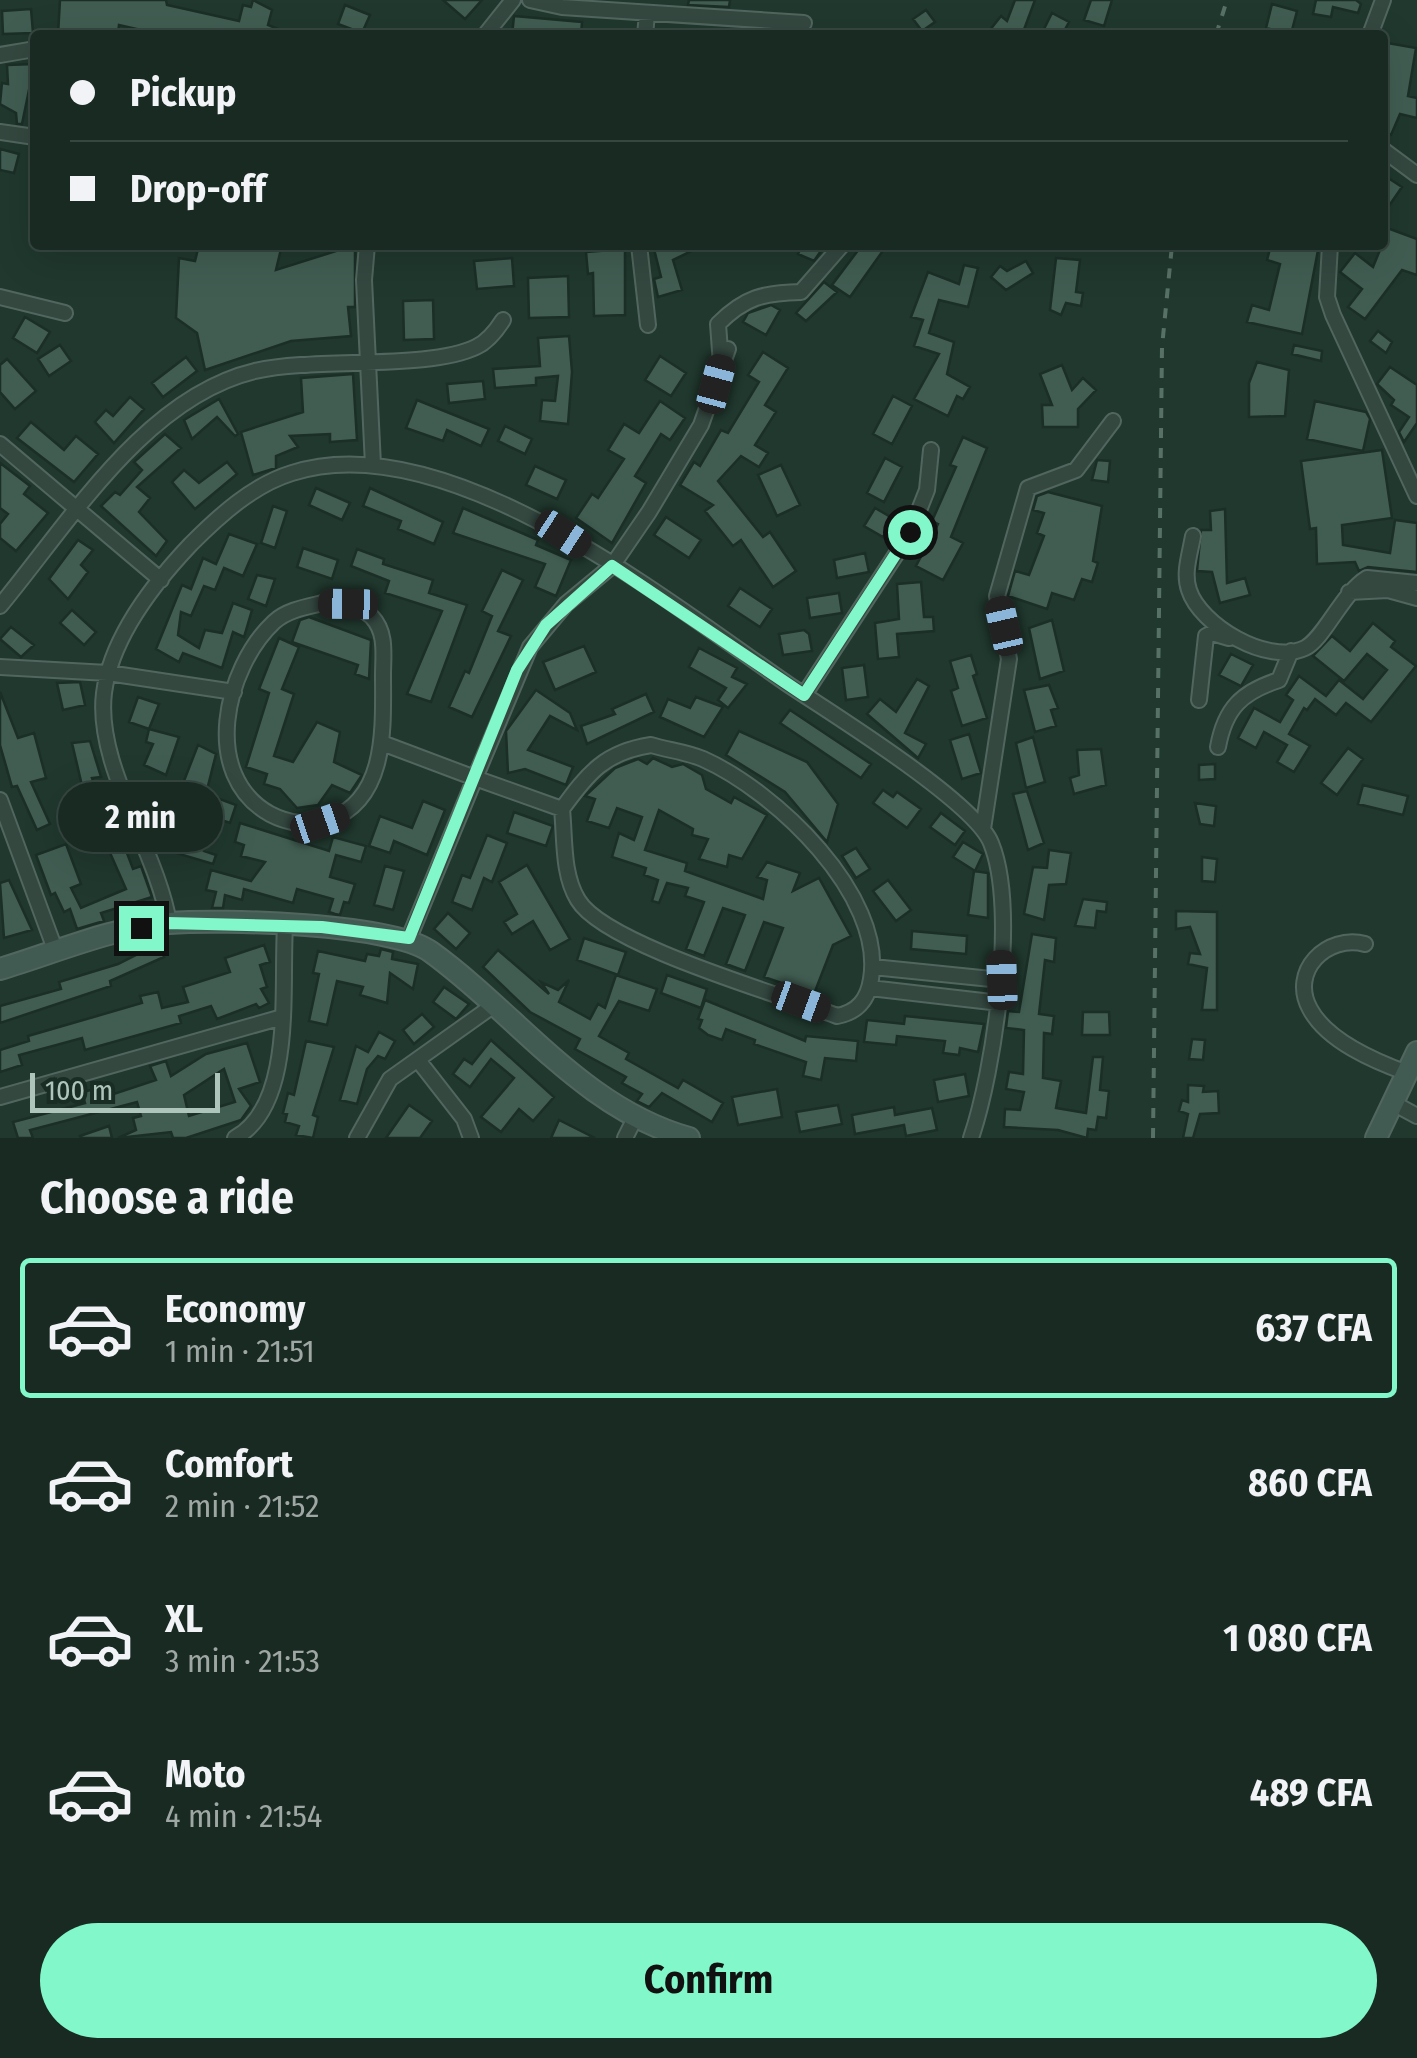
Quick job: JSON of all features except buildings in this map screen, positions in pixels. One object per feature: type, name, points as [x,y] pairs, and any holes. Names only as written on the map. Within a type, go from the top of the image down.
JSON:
[{"type":"street","points":[[489,30],[513,0]]},
{"type":"street","points":[[530,0],[647,14],[804,23]]},
{"type":"street","points":[[1372,30],[1383,0]]},
{"type":"street","points":[[645,30],[647,14]]},
{"type":"street","points":[[0,54],[30,50]]},
{"type":"street","points":[[0,132],[30,136]]},
{"type":"street","points":[[1388,153],[1417,175]]},
{"type":"street","points":[[367,250],[364,280],[373,465]]},
{"type":"street","points":[[640,250],[648,325]]},
{"type":"street","points":[[721,364],[718,324],[736,306],[754,294],[801,292],[838,250]]},
{"type":"street","points":[[1330,250],[1327,298],[1332,315],[1417,496]]},
{"type":"street","points":[[0,297],[65,313]]},
{"type":"street","points":[[0,606],[134,444],[214,385],[259,370],[455,354],[478,346],[503,320]]},
{"type":"street","points":[[409,938],[530,646],[566,604],[612,566],[701,425],[728,349]]},
{"type":"street","points":[[983,829],[1009,659],[997,596],[1018,514],[1028,488],[1076,470],[1113,421]]},
{"type":"street","points":[[0,444],[160,580]]},
{"type":"street","points":[[804,695],[910,532],[927,490],[930,450]]},
{"type":"street","points":[[168,923],[165,902],[109,747],[103,720],[108,673],[138,612],[160,580],[209,526],[262,486],[319,466],[373,465],[483,495],[550,528],[804,695],[959,806],[983,829],[991,842],[1000,889],[1002,980],[971,1138]]},
{"type":"street","points":[[1193,536],[1186,575],[1189,592],[1195,604],[1234,640]]},
{"type":"street","points":[[1200,700],[1206,636],[1217,634],[1252,648],[1291,652],[1311,644],[1348,592],[1367,578],[1417,582]]},
{"type":"street","points":[[1348,592],[1388,590],[1417,598]]},
{"type":"street","points":[[348,604],[370,615],[382,632],[382,743],[360,800],[342,816],[320,823],[297,823],[273,816],[254,803],[230,764],[226,716],[262,637],[276,619],[311,606],[348,604]]},
{"type":"street","points":[[1218,747],[1226,711],[1234,702],[1279,680],[1291,652]]},
{"type":"street","points":[[0,667],[108,673],[234,692]]},
{"type":"street","points":[[382,743],[562,809]]},
{"type":"street","points":[[650,745],[703,760],[770,803],[829,861],[864,918],[873,944],[870,988],[857,1008],[838,1016],[628,938],[590,916],[578,901],[567,868],[562,809],[591,769],[622,750],[650,745]]},
{"type":"street","points":[[0,800],[56,952]]},
{"type":"street","points":[[0,969],[168,923],[369,930],[409,938],[602,1099],[634,1118],[689,1138]]},
{"type":"street","points":[[235,1138],[258,1120],[272,1096],[280,1044],[284,927]]},
{"type":"street","points":[[1364,944],[1332,944],[1315,958],[1304,982],[1308,1007],[1322,1024],[1355,1048],[1406,1074]]},
{"type":"street","points":[[873,966],[1002,980]]},
{"type":"street","points":[[870,988],[1000,1003]]},
{"type":"street","points":[[357,1138],[390,1080],[494,1005]]},
{"type":"street","points":[[0,1097],[280,1018]]},
{"type":"street","points":[[1376,1138],[1417,1052]]},
{"type":"street","points":[[418,1060],[464,1119],[471,1138]]},
{"type":"street","points":[[1393,1103],[1417,1116]]},
{"type":"street","points":[[625,1138],[634,1118]]},
{"type":"railway","points":[[1218,30],[1227,0]]},
{"type":"railway","points":[[1153,1138],[1162,347],[1172,250]]},
{"type":"route","points":[[141,928],[168,923],[322,927],[409,938],[517,670],[546,625],[598,576],[612,566],[804,695],[910,532]]}]
